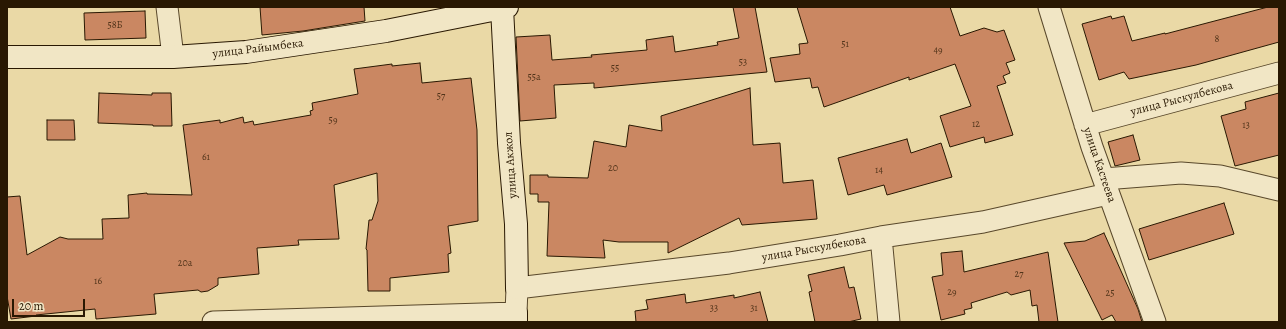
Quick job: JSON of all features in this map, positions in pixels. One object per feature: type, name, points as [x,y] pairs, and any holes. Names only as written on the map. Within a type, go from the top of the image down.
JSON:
[{"type":"street","points":[[167,7],[173,57]]},
{"type":"street","name":"улица Кастеева","points":[[1049,7],[1085,125],[1155,322]]},
{"type":"street","name":"улица Райымбека","points":[[7,57],[173,57],[246,52],[386,31],[504,8]]},
{"type":"street","name":"улица Акжол","points":[[504,8],[509,143],[516,224],[516,317]]},
{"type":"street","name":"улица Рыскулбекова","points":[[1085,125],[1279,74]]},
{"type":"street","name":"улица Рыскулбекова","points":[[517,288],[729,263],[881,237],[983,222],[1106,187],[1180,173],[1220,176],[1279,190]]},
{"type":"street","points":[[881,237],[889,322]]},
{"type":"street","points":[[213,322],[516,317]]},
{"type":"building","points":[[260,7],[364,7],[365,21],[303,31],[262,35]]},
{"type":"building","points":[[733,7],[755,7],[767,72],[594,88],[594,83],[554,85],[556,118],[520,121],[516,37],[550,35],[552,60],[592,57],[591,55],[647,50],[646,40],[673,36],[675,52],[718,45],[717,42],[739,38]]},
{"type":"building","points":[[797,7],[950,7],[960,36],[984,28],[997,32],[1004,30],[1015,60],[1006,63],[1010,73],[1003,76],[1006,83],[997,86],[1013,135],[985,143],[984,137],[950,147],[940,116],[971,106],[955,64],[909,80],[909,77],[824,107],[818,87],[812,88],[810,78],[775,82],[770,58],[800,54],[799,44],[808,43]]},
{"type":"building","points":[[1268,7],[1279,7],[1279,42],[1196,65],[1129,79],[1124,72],[1099,80],[1082,24],[1111,16],[1112,19],[1124,16],[1132,41],[1165,34]]},
{"type":"building","points":[[145,11],[146,38],[85,40],[84,13]]},
{"type":"building","points":[[420,63],[422,83],[471,78],[477,130],[478,221],[448,226],[451,253],[448,254],[449,272],[390,278],[390,291],[368,291],[366,249],[369,220],[372,220],[378,201],[377,173],[334,185],[339,239],[298,240],[299,245],[257,248],[259,274],[218,278],[218,285],[208,291],[201,292],[198,290],[154,294],[156,314],[96,319],[95,309],[11,319],[7,296],[7,197],[20,196],[27,255],[60,237],[68,239],[103,239],[102,219],[129,218],[128,195],[147,193],[192,195],[183,125],[220,120],[220,123],[243,117],[244,123],[253,121],[254,125],[311,115],[310,111],[313,110],[312,103],[358,94],[354,69],[392,64],[392,66]]},
{"type":"building","points":[[750,88],[753,145],[780,143],[783,183],[813,180],[817,219],[742,225],[739,218],[668,253],[668,242],[619,242],[603,240],[605,258],[547,256],[549,202],[538,202],[538,194],[530,194],[530,175],[588,178],[594,141],[626,147],[629,125],[662,131],[661,116]]},
{"type":"building","points":[[99,93],[152,95],[152,93],[171,93],[172,126],[98,123]]},
{"type":"building","points":[[1279,93],[1279,155],[1235,166],[1221,116],[1246,109],[1245,102]]},
{"type":"building","points":[[47,120],[74,120],[75,140],[47,140]]},
{"type":"building","points":[[1133,135],[1140,160],[1115,166],[1108,142]]},
{"type":"building","points":[[907,139],[911,153],[941,143],[952,177],[887,195],[884,185],[848,195],[838,158]]},
{"type":"building","points":[[1224,203],[1234,234],[1149,260],[1139,229]]},
{"type":"building","points":[[1104,233],[1138,309],[1142,322],[1116,322],[1112,315],[1102,320],[1064,243],[1085,241]]},
{"type":"building","points":[[962,251],[964,272],[1048,252],[1058,322],[1039,322],[1037,305],[1032,306],[1030,290],[1011,295],[1007,292],[971,303],[972,308],[964,310],[965,314],[941,320],[932,277],[943,275],[941,253]]},
{"type":"building","points":[[844,267],[849,288],[854,287],[861,319],[848,322],[815,322],[809,292],[812,291],[808,275]]},
{"type":"building","points":[[760,292],[768,322],[636,322],[635,311],[648,309],[646,300],[685,294],[686,303],[734,295],[734,298]]}]
